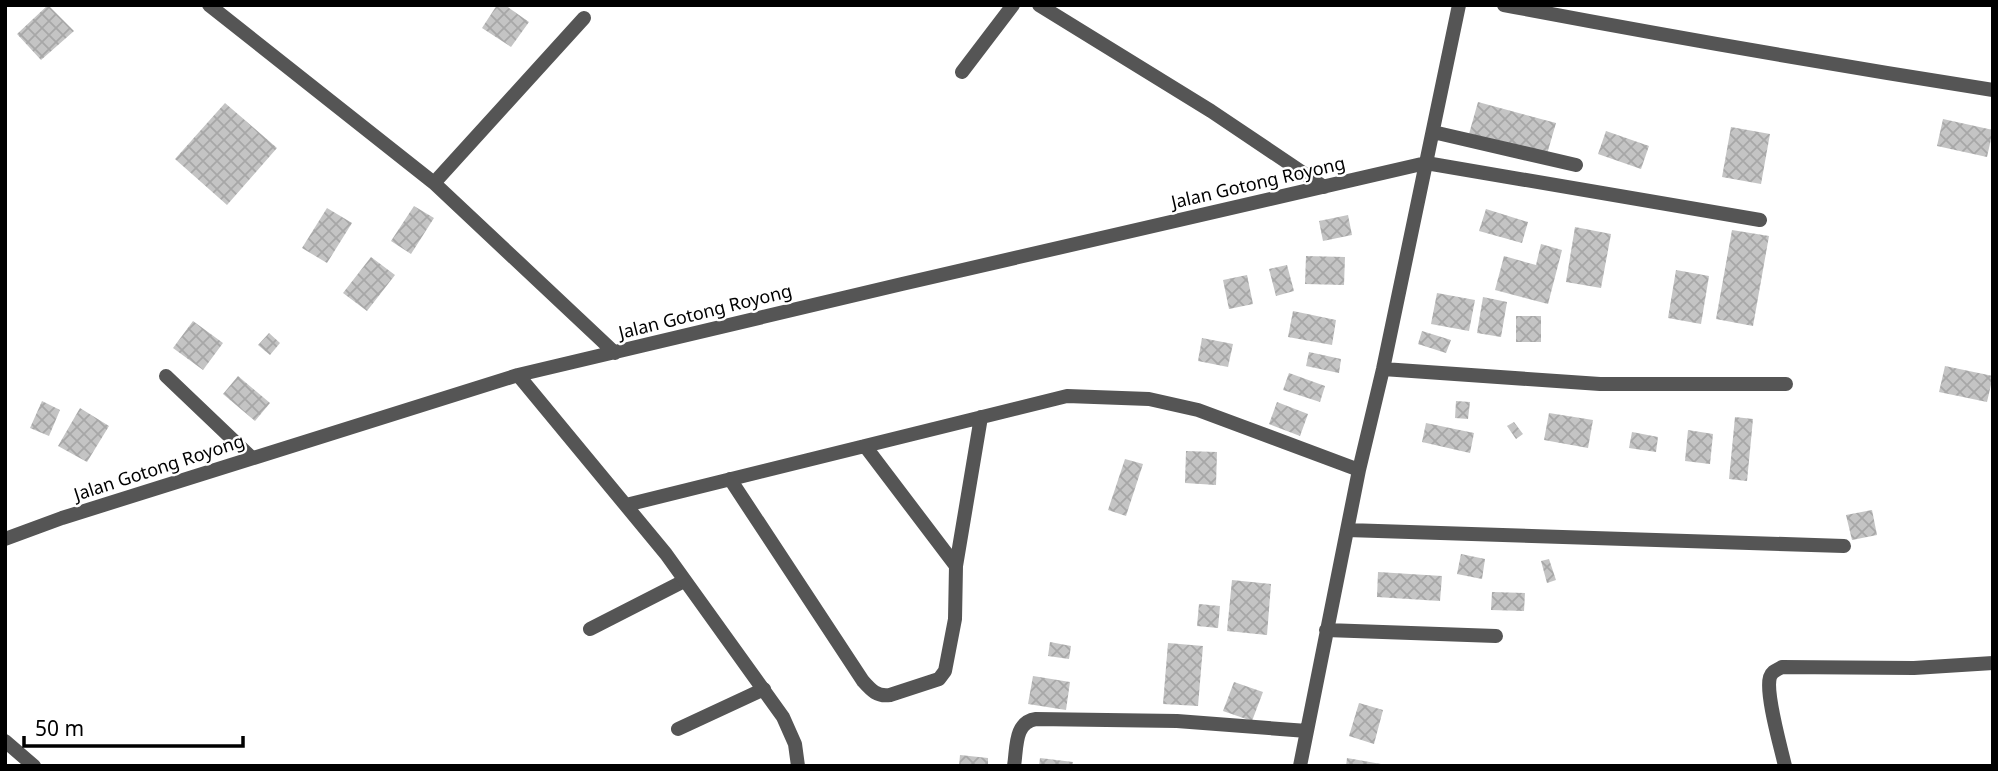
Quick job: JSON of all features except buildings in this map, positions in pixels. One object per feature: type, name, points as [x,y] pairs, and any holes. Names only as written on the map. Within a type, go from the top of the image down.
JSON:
[{"type":"street","points":[[209,5],[434,183],[615,353]]},
{"type":"street","points":[[962,72],[1013,5]]},
{"type":"street","points":[[1039,5],[1211,111],[1324,187]]},
{"type":"street","points":[[1300,766],[1359,470],[1459,5]]},
{"type":"street","points":[[1504,5],[1993,90]]},
{"type":"street","points":[[434,183],[584,18]]},
{"type":"street","points":[[1433,132],[1576,165]]},
{"type":"street","points":[[1426,163],[1760,220]]},
{"type":"street","name":"Jalan Gotong Royong","points":[[5,539],[62,518],[518,376],[1426,163]]},
{"type":"street","points":[[1382,369],[1600,384],[1786,384]]},
{"type":"street","points":[[166,376],[252,458]]},
{"type":"street","points":[[518,376],[666,554],[764,689],[790,732],[795,744],[798,766]]},
{"type":"street","points":[[626,505],[1067,396],[1149,398],[1198,410],[1359,470]]},
{"type":"street","points":[[730,479],[863,681],[873,692],[890,695],[943,676],[955,619],[956,566],[981,417]]},
{"type":"street","points":[[865,446],[956,566]]},
{"type":"street","points":[[1347,530],[1844,546]]},
{"type":"street","points":[[590,629],[684,580]]},
{"type":"street","points":[[1326,630],[1496,636]]},
{"type":"street","points":[[1785,766],[1769,689],[1771,674],[1782,667],[1914,668],[1993,663]]},
{"type":"street","points":[[678,729],[764,689]]},
{"type":"street","points":[[1014,766],[1019,730],[1027,720],[1177,721],[1307,731]]},
{"type":"street","points":[[5,741],[34,766]]}]
